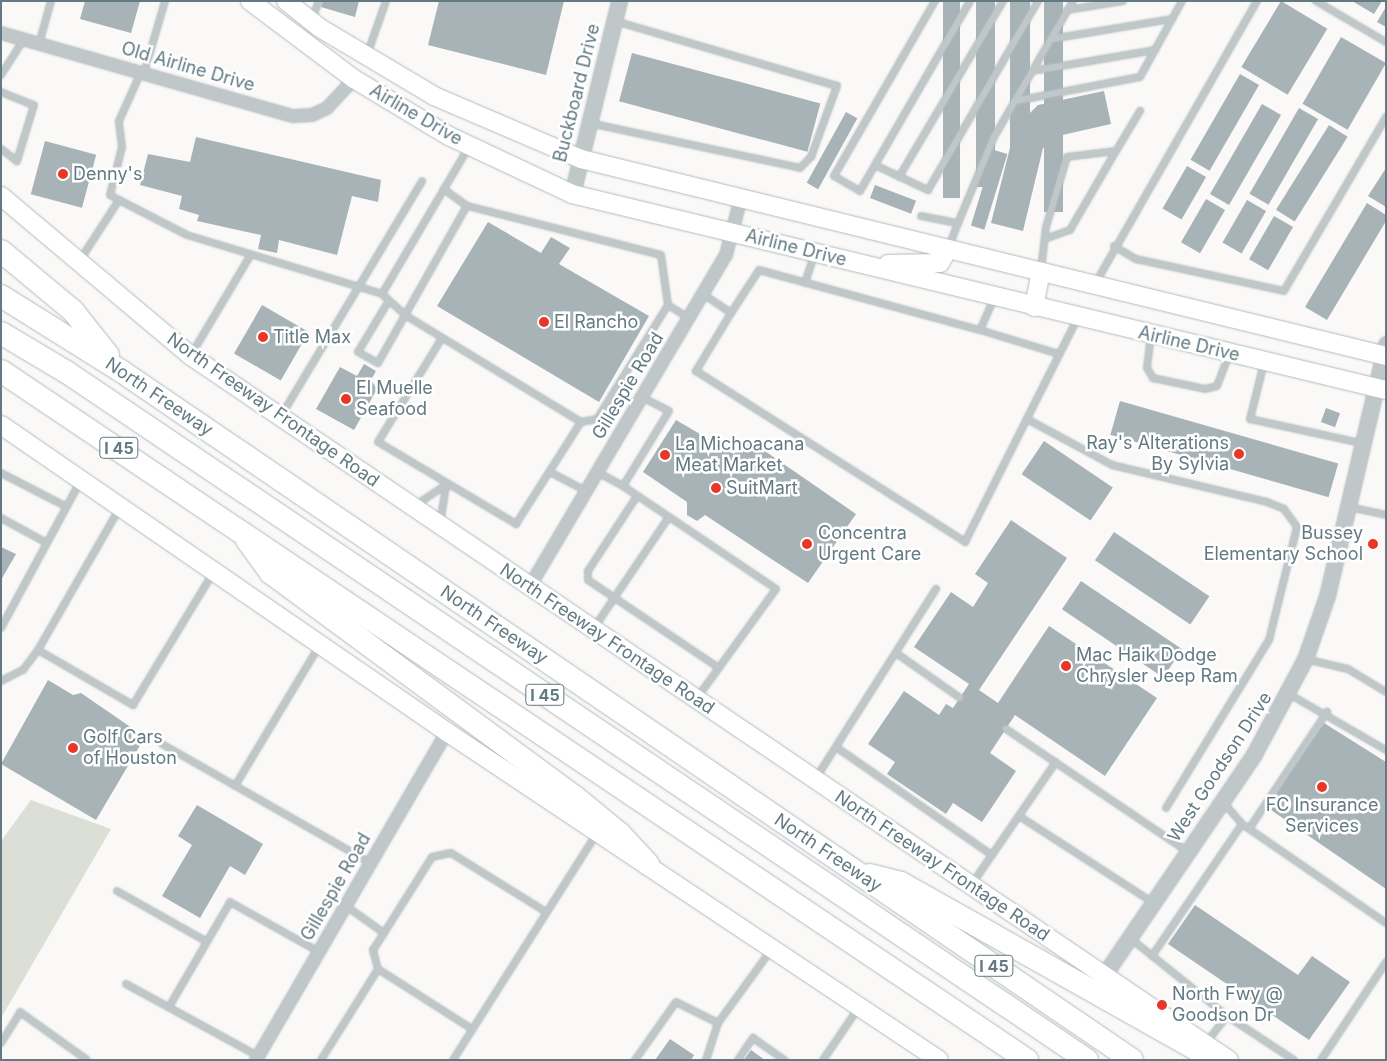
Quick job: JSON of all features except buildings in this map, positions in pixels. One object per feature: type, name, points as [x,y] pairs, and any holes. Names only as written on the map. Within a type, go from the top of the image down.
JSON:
[{"type":"highway","points":[[1,252],[73,311],[121,371]]},
{"type":"highway","name":"North Freeway","points":[[1,296],[121,371],[1132,1060]]},
{"type":"highway","name":"North Freeway","points":[[1,333],[76,378],[1087,1060]]},
{"type":"highway","name":"I 45","points":[[1,371],[236,525],[1027,1060]]},
{"type":"highway","points":[[236,525],[271,573],[575,796],[648,864]]},
{"type":"highway","points":[[856,872],[900,882],[1210,1052]]},
{"type":"main road","name":"Airline Drive","points":[[250,1],[354,79],[469,146],[572,194],[1078,318],[1380,389]]},
{"type":"main road","name":"Airline Drive","points":[[286,1],[311,21],[391,72],[451,104],[581,159],[1094,285],[1385,352]]},
{"type":"main road","points":[[354,79],[361,70],[391,72]]},
{"type":"main road","name":"North Freeway Frontage Road","points":[[1,196],[191,356],[1104,975],[1210,1052],[1229,1060]]},
{"type":"main road","points":[[879,269],[896,261],[922,266],[940,263],[948,249]]},
{"type":"main road","points":[[1034,307],[1041,272]]},
{"type":"main road","points":[[1,425],[447,732],[773,947],[939,1060]]},
{"type":"street","name":"Buckboard Drive","points":[[572,194],[619,1]]},
{"type":"street","name":"Old Airline Drive","points":[[1,33],[293,116],[312,115],[327,108],[354,79]]},
{"type":"street","name":"Gillespie Road","points":[[530,586],[703,294],[734,233],[741,198]]},
{"type":"street","name":"West Goodson Drive","points":[[1104,975],[1222,801],[1289,694],[1305,659],[1327,596],[1362,444],[1380,389],[1385,352]]},
{"type":"street","name":"Gillespie Road","points":[[257,1058],[447,732]]},
{"type":"lane","points":[[39,44],[51,1]]},
{"type":"lane","points":[[165,1],[142,73],[119,121],[122,147],[110,195],[187,235],[250,256],[360,284],[382,294],[388,302],[405,315],[581,422],[597,419],[668,305],[661,255],[467,206],[444,189]]},
{"type":"lane","points":[[311,21],[319,1]]},
{"type":"lane","points":[[366,56],[386,1]]},
{"type":"lane","points":[[935,1],[834,176],[860,191],[970,1]]},
{"type":"lane","points":[[899,177],[1003,1]]},
{"type":"lane","points":[[875,165],[928,190],[1038,1]]},
{"type":"lane","points":[[948,249],[994,137],[1073,1]]},
{"type":"lane","points":[[1067,10],[1124,1]]},
{"type":"lane","points":[[1015,101],[1140,77],[1182,1]]},
{"type":"lane","points":[[1094,285],[1114,246],[1257,1]]},
{"type":"lane","points":[[1316,1],[1386,42]]},
{"type":"lane","points":[[1051,38],[1172,19]]},
{"type":"lane","points":[[589,123],[800,168],[811,156],[837,86],[614,20]]},
{"type":"lane","points":[[1,75],[24,39]]},
{"type":"lane","points":[[1032,71],[1155,50]]},
{"type":"lane","points":[[1,92],[34,105],[17,161],[1,149]]},
{"type":"lane","points":[[1045,239],[1070,230],[1140,111]]},
{"type":"lane","points":[[1114,246],[1136,259],[1284,291],[1386,117]]},
{"type":"lane","points":[[382,294],[469,146]]},
{"type":"lane","points":[[1041,272],[1045,239],[1067,157],[1116,151]]},
{"type":"lane","points":[[280,418],[422,180]]},
{"type":"lane","points":[[80,261],[119,200]]},
{"type":"lane","points":[[388,302],[358,352],[378,363],[467,206]]},
{"type":"lane","points":[[921,216],[958,223]]},
{"type":"lane","points":[[805,283],[815,253]]},
{"type":"lane","points":[[191,356],[250,256]]},
{"type":"lane","points":[[1059,354],[980,330],[759,270],[731,312],[696,371],[965,542],[1078,318]]},
{"type":"lane","points":[[703,294],[731,312]]},
{"type":"lane","points":[[980,330],[995,297]]},
{"type":"lane","points":[[668,305],[689,318]]},
{"type":"lane","points":[[1151,335],[1146,368],[1153,378],[1205,389],[1217,386],[1230,353]]},
{"type":"lane","points":[[442,338],[378,442],[446,485],[516,524],[581,422]]},
{"type":"lane","points":[[1264,362],[1250,419],[1362,444]]},
{"type":"lane","points":[[623,486],[669,411],[642,397]]},
{"type":"lane","points":[[1027,419],[1112,465],[1267,502],[1284,509],[1296,527],[1269,640],[1166,808]]},
{"type":"lane","points":[[550,472],[586,491]]},
{"type":"lane","points":[[597,472],[623,486],[776,589],[696,699]]},
{"type":"lane","points":[[1,473],[67,507]]},
{"type":"lane","points":[[1,628],[82,479]]},
{"type":"lane","points":[[413,508],[446,485]]},
{"type":"lane","points":[[440,526],[446,485]]},
{"type":"lane","points":[[637,496],[587,576],[719,668]]},
{"type":"lane","points":[[1,681],[23,670],[38,650],[121,506]]},
{"type":"lane","points":[[1348,506],[1386,515]]},
{"type":"lane","points":[[593,629],[669,517]]},
{"type":"lane","points":[[1,518],[47,544]]},
{"type":"lane","points":[[38,650],[133,705],[214,571]]},
{"type":"lane","points":[[815,780],[936,589]]},
{"type":"lane","points":[[235,786],[319,645]]},
{"type":"lane","points":[[896,652],[960,698]]},
{"type":"lane","points":[[1305,659],[1348,669],[1386,692]]},
{"type":"lane","points":[[1289,694],[1326,712],[1386,750]]},
{"type":"lane","points":[[1249,829],[1326,712]]},
{"type":"lane","points":[[1006,729],[1188,851]]},
{"type":"lane","points":[[162,744],[371,863]]},
{"type":"lane","points":[[836,747],[992,855]]},
{"type":"lane","points":[[972,885],[1056,762]]},
{"type":"lane","points":[[1222,801],[1242,824],[1386,923]]},
{"type":"lane","points":[[1019,816],[1153,903]]},
{"type":"lane","points":[[1152,956],[1242,824]]},
{"type":"lane","points":[[453,1060],[597,832]]},
{"type":"lane","points":[[472,1029],[378,969],[373,950],[432,857],[451,853],[546,912]]},
{"type":"lane","points":[[117,891],[207,942]]},
{"type":"lane","points":[[169,1007],[230,902],[319,952]]},
{"type":"lane","points":[[346,906],[384,933]]},
{"type":"lane","points":[[1129,937],[1227,1016],[1294,1060]]},
{"type":"lane","points":[[706,1060],[718,1023],[773,947]]},
{"type":"lane","points":[[1321,1060],[1386,962]]},
{"type":"lane","points":[[321,1060],[378,969]]},
{"type":"lane","points":[[126,984],[257,1058]]},
{"type":"lane","points":[[635,1060],[676,1002],[718,1023]]},
{"type":"lane","points":[[823,1060],[860,1006]]},
{"type":"lane","points":[[1,1043],[20,1012],[87,1060]]},
{"type":"lane","points":[[1210,1052],[1227,1016]]},
{"type":"lane","points":[[738,1060],[753,1038],[785,1060]]},
{"type":"shaded area","points":[[31,800],[111,829],[1,1018],[1,841]]},
{"type":"place","name":"Denny's","points":[[63,174]]},
{"type":"place","name":"El Rancho","points":[[544,322]]},
{"type":"place","name":"Title Max","points":[[263,337]]},
{"type":"place","name":"El Muelle Seafood","points":[[346,399]]},
{"type":"place","name":"Ray's Alterations By Sylvia","points":[[1239,454]]},
{"type":"place","name":"La Michoacana Meat Market","points":[[665,455]]},
{"type":"place","name":"SuitMart","points":[[716,488]]},
{"type":"place","name":"Concentra Urgent Care","points":[[807,544]]},
{"type":"place","name":"Bussey Elementary School","points":[[1373,544]]},
{"type":"place","name":"Mac Haik Dodge Chrysler Jeep Ram","points":[[1066,666]]},
{"type":"place","name":"Golf Cars of Houston","points":[[73,748]]},
{"type":"place","name":"FC Insurance Services","points":[[1322,787]]},
{"type":"place","name":"North Fwy @ Goodson Dr","points":[[1162,1005]]}]
